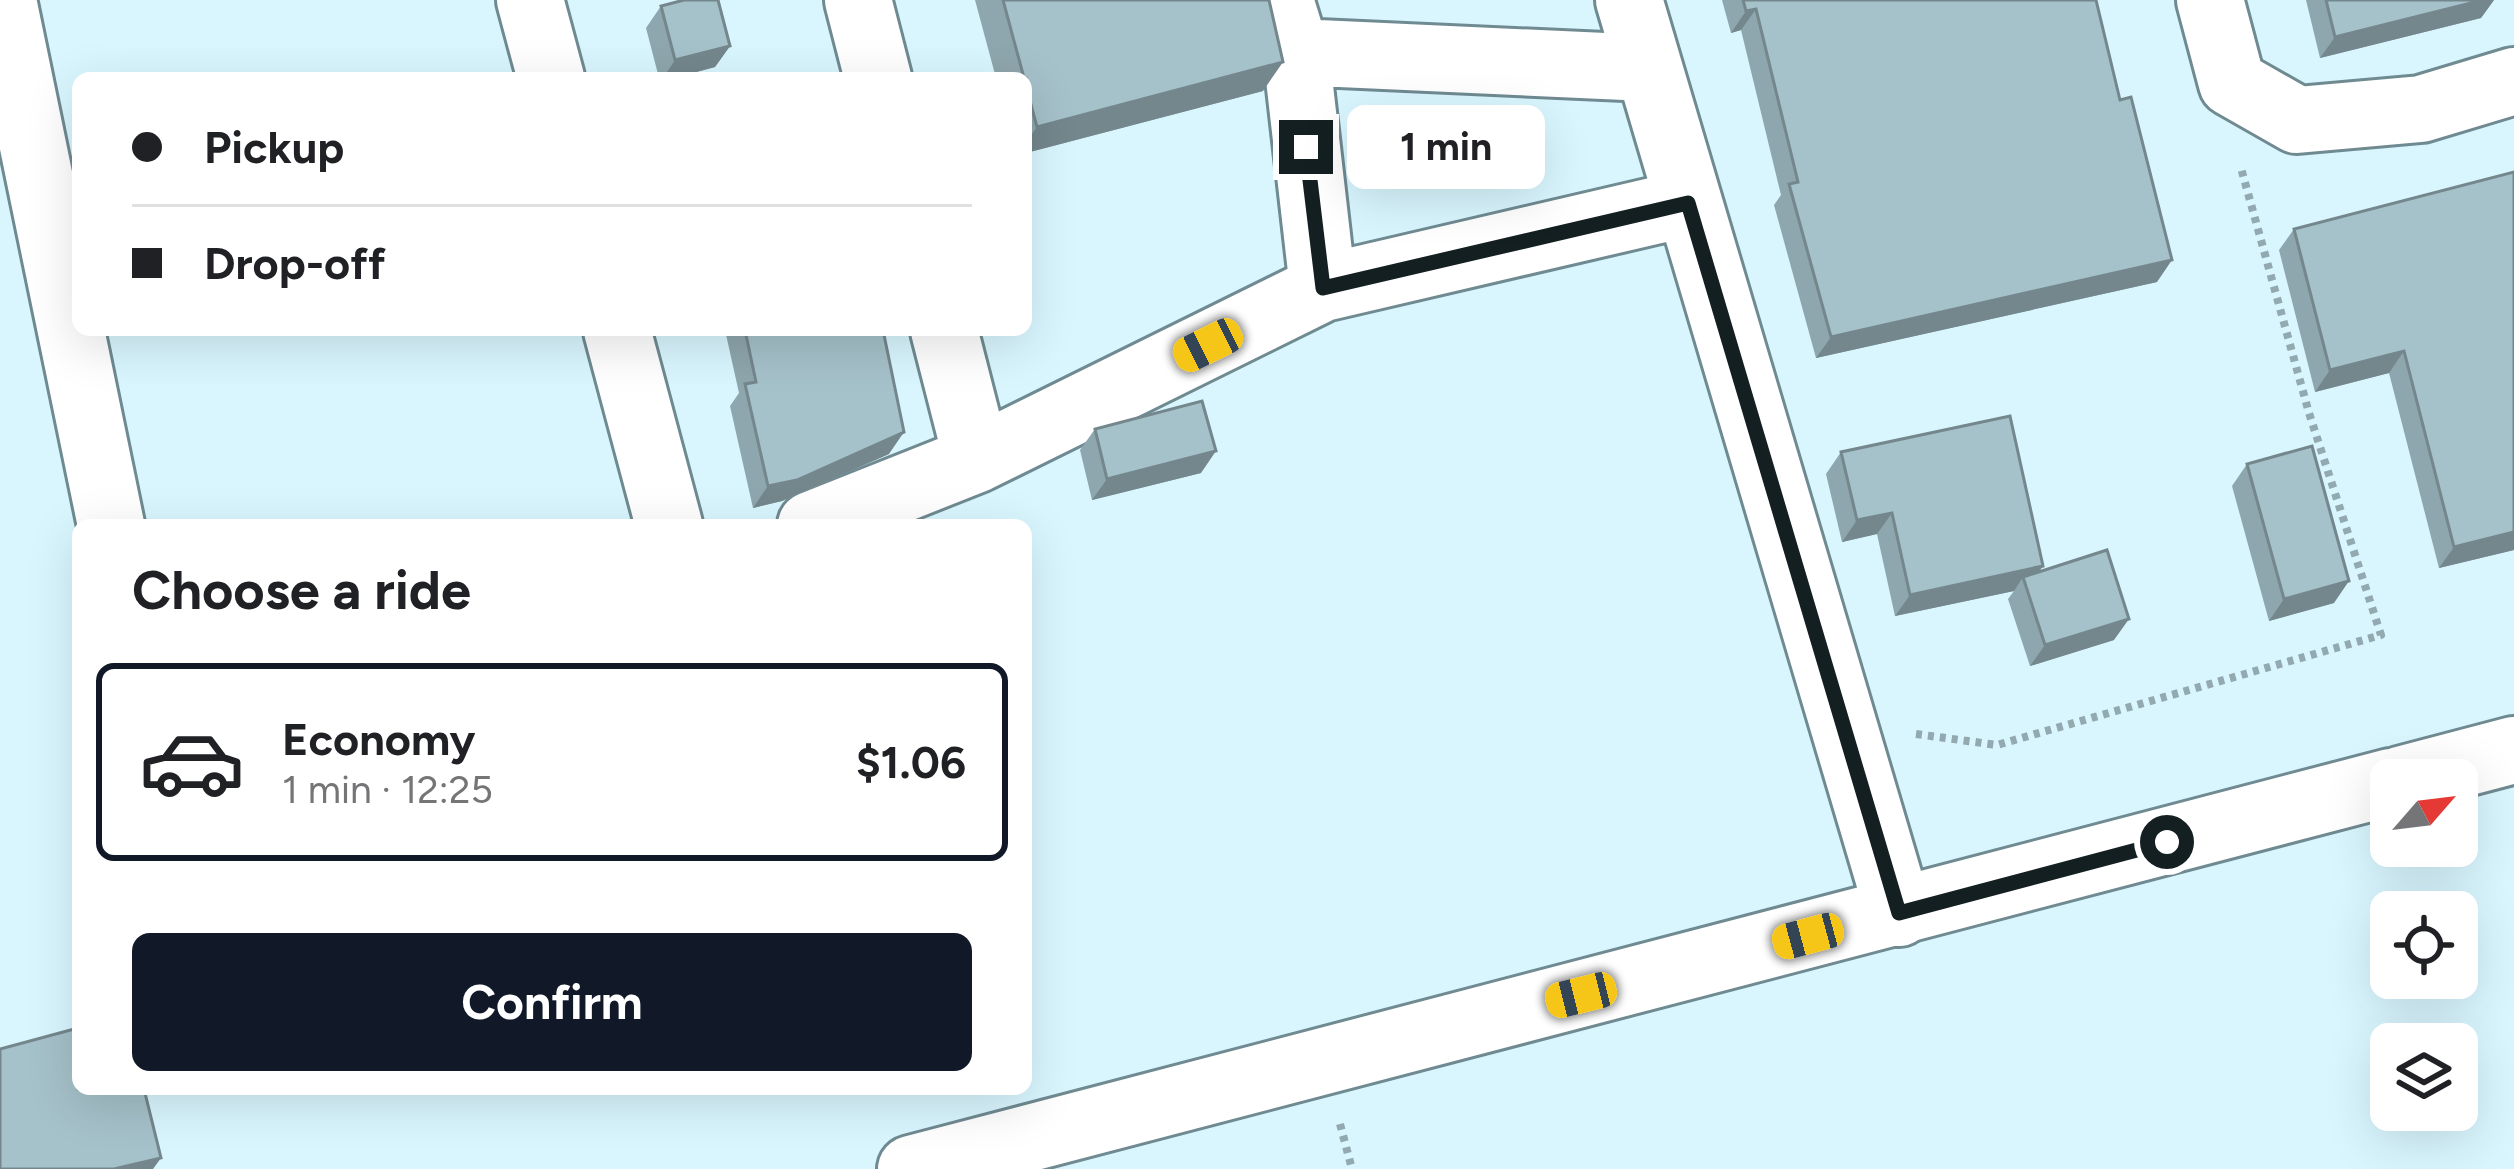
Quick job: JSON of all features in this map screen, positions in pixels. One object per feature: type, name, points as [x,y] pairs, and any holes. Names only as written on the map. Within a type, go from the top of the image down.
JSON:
[{"type":"street","points":[[3,0],[72,335]]},
{"type":"street","points":[[530,0],[549,72]]},
{"type":"street","points":[[858,0],[876,72]]},
{"type":"street","points":[[1629,0],[1899,913]]},
{"type":"street","points":[[2210,0],[2231,82],[2297,120],[2421,110],[2514,81]]},
{"type":"street","points":[[1323,288],[1288,26],[1648,68]]},
{"type":"street","points":[[826,519],[977,458],[1323,288],[1688,203]]},
{"type":"street","points":[[72,336],[110,519]]},
{"type":"street","points":[[619,336],[667,519]]},
{"type":"street","points":[[946,336],[977,458]]},
{"type":"street","points":[[2478,759],[2514,750]]},
{"type":"street","points":[[911,1169],[2370,788]]},
{"type":"path","points":[[1844,738],[1890,731],[1997,745],[2381,635],[2242,181],[2231,82]]},
{"type":"building","points":[[718,0],[730,46],[675,60],[661,6]]},
{"type":"building","points":[[1003,0],[1269,0],[1283,62],[1037,127],[1032,72],[1022,72]]},
{"type":"building","points":[[1743,0],[2096,0],[2120,100],[2131,97],[2172,260],[1831,337],[1789,184],[1798,182],[1756,9],[1746,11]]},
{"type":"building","points":[[2326,0],[2483,0],[2335,37]]},
{"type":"building","points":[[2514,172],[2514,532],[2454,547],[2404,351],[2330,370],[2294,229]]},
{"type":"building","points":[[746,336],[884,336],[904,432],[797,480],[768,486],[745,384],[756,382]]},
{"type":"building","points":[[1202,401],[1216,451],[1107,479],[1095,429]]},
{"type":"building","points":[[2010,416],[2043,566],[1910,595],[1892,513],[1857,520],[1841,452]]},
{"type":"building","points":[[2312,446],[2349,581],[2284,599],[2247,464]]},
{"type":"building","points":[[2107,550],[2129,619],[2045,645],[2023,577]]},
{"type":"building","points":[[72,1030],[72,1095],[145,1095],[161,1158],[114,1169],[0,1169],[0,1049]]},
{"type":"route","points":[[1306,147],[1323,288],[1688,203],[1899,913],[2167,842]]}]
